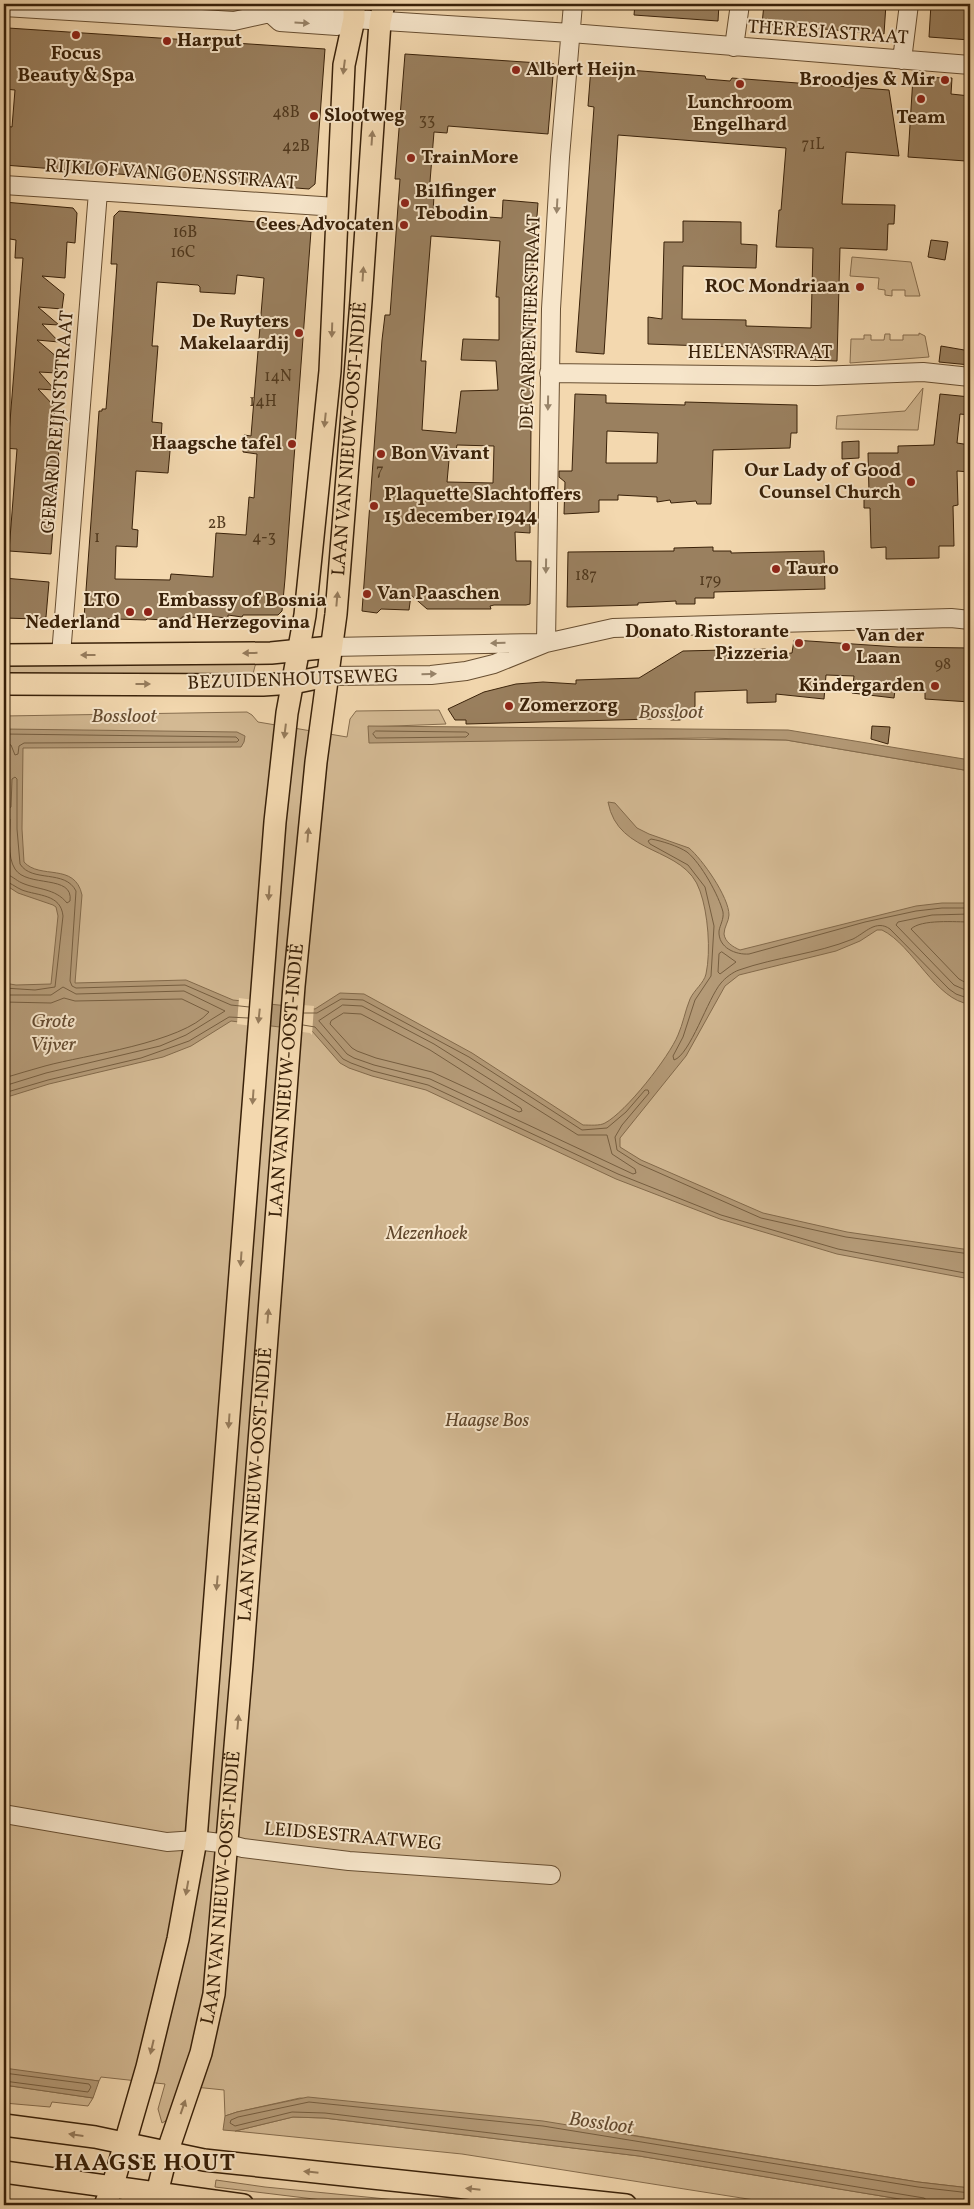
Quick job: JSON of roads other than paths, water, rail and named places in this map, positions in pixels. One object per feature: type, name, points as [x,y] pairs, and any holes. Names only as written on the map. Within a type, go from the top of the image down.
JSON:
[{"type":"main road","name":"LAAN VAN NIEUW-OOST-INDIË","points":[[109,2197],[147,2067],[178,1939],[196,1840],[275,822],[292,683],[305,615],[330,371],[336,207],[344,65],[354,12]]},
{"type":"main road","name":"LAAN VAN NIEUW-OOST-INDIË","points":[[155,2199],[167,2153],[202,2053],[214,1994],[228,1844],[294,986],[310,817],[336,614],[382,13]]},
{"type":"main road","name":"BEZUIDENHOUTSEWEG","points":[[4,655],[270,652],[331,647]]},
{"type":"main road","name":"BEZUIDENHOUTSEWEG","points":[[4,684],[292,683],[328,676]]},
{"type":"main road","points":[[4,2125],[94,2137],[217,2162],[626,2205]]},
{"type":"main road","points":[[4,2172],[109,2197],[243,2205]]},
{"type":"street","name":"DE CARPENTIERSTRAAT","points":[[546,643],[549,372],[560,157],[572,34],[573,4]]},
{"type":"street","points":[[734,48],[740,4]]},
{"type":"street","points":[[902,60],[909,4]]},
{"type":"street","name":"THERESIASTRAAT","points":[[4,7],[170,10],[234,21],[270,13],[280,22],[336,26],[354,12],[382,13],[572,34],[970,65]]},
{"type":"street","name":"RIJKLOF VAN GOENSSTRAAT","points":[[4,184],[336,207]]},
{"type":"street","name":"GERARD REIJNSTSTRAAT","points":[[61,655],[98,192]]},
{"type":"street","name":"HELENASTRAAT","points":[[549,372],[817,376],[923,372],[970,377]]},
{"type":"street","name":"BEZUIDENHOUTSEWEG","points":[[951,618],[970,614]]},
{"type":"street","name":"BEZUIDENHOUTSEWEG","points":[[328,676],[431,675],[466,670],[494,664],[546,643],[613,628],[951,618],[970,620]]},
{"type":"street","name":"BEZUIDENHOUTSEWEG","points":[[331,647],[546,643]]},
{"type":"street","name":"LEIDSESTRAATWEG","points":[[4,1814],[167,1842],[196,1840],[243,1848],[349,1861],[551,1875]]},
{"type":"water","points":[[368,726],[788,730],[970,760],[970,771],[786,740],[705,738],[369,743]]},
{"type":"water","name":"Grote Vijver","points":[[4,729],[237,732],[245,736],[241,747],[23,748],[22,829],[24,862],[39,870],[72,878],[78,885],[82,895],[75,983],[186,980],[233,1000],[315,1009],[340,993],[364,994],[472,1053],[583,1125],[603,1124],[614,1117],[646,1083],[673,1045],[680,1031],[690,999],[705,977],[708,965],[707,921],[700,891],[692,876],[681,865],[624,833],[614,820],[608,802],[615,803],[637,828],[689,848],[694,853],[714,879],[725,898],[729,917],[724,934],[730,944],[740,950],[916,906],[942,903],[970,903],[970,1004],[958,1001],[946,993],[904,947],[882,930],[877,930],[860,941],[836,951],[739,975],[725,986],[686,1056],[620,1138],[620,1147],[641,1160],[763,1213],[847,1232],[970,1250],[970,1279],[837,1254],[720,1219],[616,1179],[426,1090],[349,1068],[340,1063],[312,1031],[231,1021],[191,1046],[163,1057],[49,1084],[4,1098],[4,983],[16,985],[51,984],[58,916],[56,907],[53,905],[18,893],[4,884],[4,820],[6,814],[8,749],[4,748]]},
{"type":"water","points":[[4,2068],[99,2081],[93,2098],[4,2085]]},
{"type":"water","points":[[308,2097],[543,2121],[918,2182],[970,2188],[970,2205],[930,2204],[639,2156],[324,2118],[293,2117],[235,2131],[223,2130],[225,2116]]},
{"type":"place","name":"Focus Beauty & Spa","points":[[76,35]]},
{"type":"place","name":"Harput","points":[[167,41]]},
{"type":"place","name":"Albert Heijn","points":[[516,70]]},
{"type":"place","name":"Broodjes & Mir","points":[[945,80]]},
{"type":"place","name":"Lunchroom Engelhard","points":[[740,84]]},
{"type":"place","name":"Team","points":[[921,99]]},
{"type":"place","name":"Slootweg","points":[[314,116]]},
{"type":"place","name":"TrainMore","points":[[411,158]]},
{"type":"place","name":"Bilfinger Tebodin","points":[[405,203]]},
{"type":"place","name":"Cees Advocaten","points":[[404,225]]},
{"type":"place","name":"ROC Mondriaan","points":[[860,287]]},
{"type":"place","name":"De Ruyters Makelaardij","points":[[299,333]]},
{"type":"place","name":"Haagsche tafel","points":[[292,444]]},
{"type":"place","name":"Bon Vivant","points":[[381,454]]},
{"type":"place","name":"Our Lady of Good Counsel Church","points":[[911,482]]},
{"type":"place","name":"Plaquette Slachtoffers 15 december 1944","points":[[374,506]]},
{"type":"place","name":"Tauro","points":[[776,569]]},
{"type":"place","name":"Van Paaschen","points":[[367,594]]},
{"type":"place","name":"LTO Nederland","points":[[130,612]]},
{"type":"place","name":"Embassy of Bosnia and Herzegovina","points":[[148,612]]},
{"type":"place","name":"Donato Ristorante Pizzeria","points":[[799,643]]},
{"type":"place","name":"Van der Laan","points":[[846,647]]},
{"type":"place","name":"Kindergarden","points":[[935,686]]},
{"type":"place","name":"Zomerzorg","points":[[509,706]]},
{"type":"district","name":"HAAGSE HOUT","points":[[145,2164]]},
{"type":"water label","name":"Bossloot","points":[[671,713]]},
{"type":"water label","name":"Bossloot","points":[[124,717]]},
{"type":"water label","name":"Bossloot","points":[[601,2124]]},
{"type":"park label","name":"Mezenhoek","points":[[427,1234]]},
{"type":"park label","name":"Haagse Bos","points":[[487,1421]]}]
